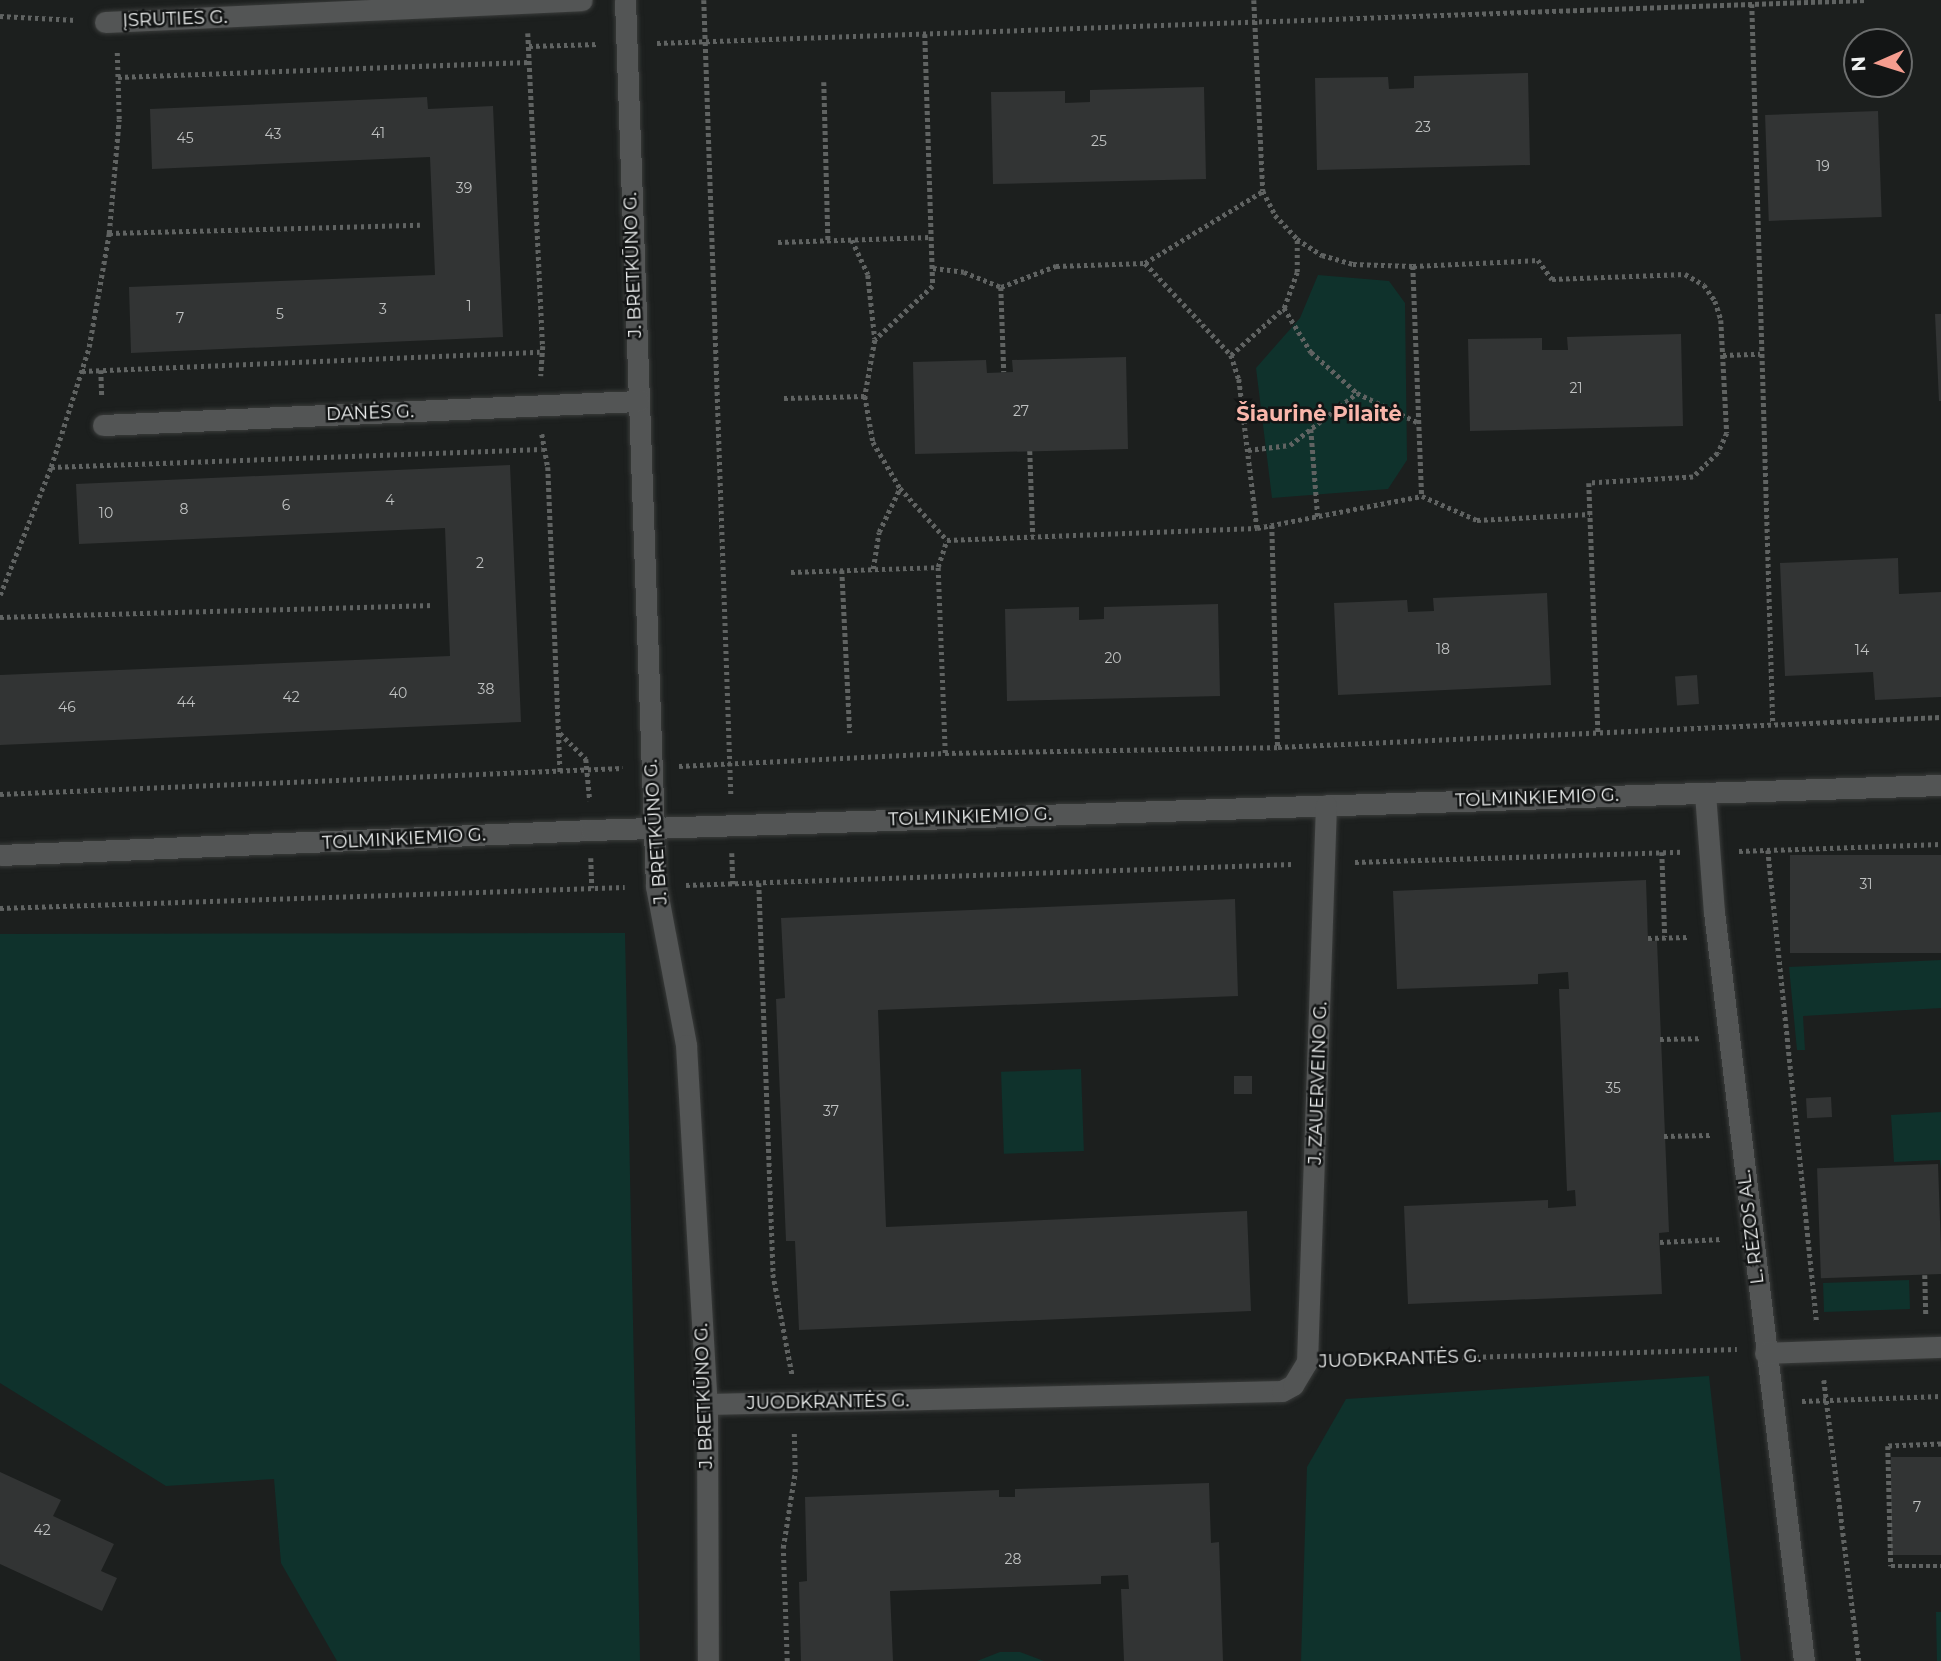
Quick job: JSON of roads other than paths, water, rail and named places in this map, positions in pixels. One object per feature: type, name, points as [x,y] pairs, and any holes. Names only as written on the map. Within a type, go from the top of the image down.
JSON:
[{"type":"street","name":"ĮSRUTIES G.","points":[[105,22],[581,0]]},
{"type":"street","name":"J. BRETKŪNO G.","points":[[625,0],[653,828],[656,886],[686,1045],[706,1404],[708,1661]]},
{"type":"street","name":"DANĖS G.","points":[[103,425],[638,401]]},
{"type":"street","name":"TOLMINKIEMIO G.","points":[[0,855],[732,825],[1941,785]]},
{"type":"street","name":"L. RĖZOS AL.","points":[[1704,793],[1765,1353],[1804,1661]]},
{"type":"street","name":"J. ZAUERVEINO G.","points":[[1307,1362],[1326,805]]},
{"type":"street","points":[[1765,1353],[1941,1347]]},
{"type":"street","name":"JUODKRANTĖS G.","points":[[706,1404],[1282,1391],[1293,1385],[1307,1362]]},
{"type":"district","name":"Šiaurinė Pilaitė","points":[[1319,414]]}]
